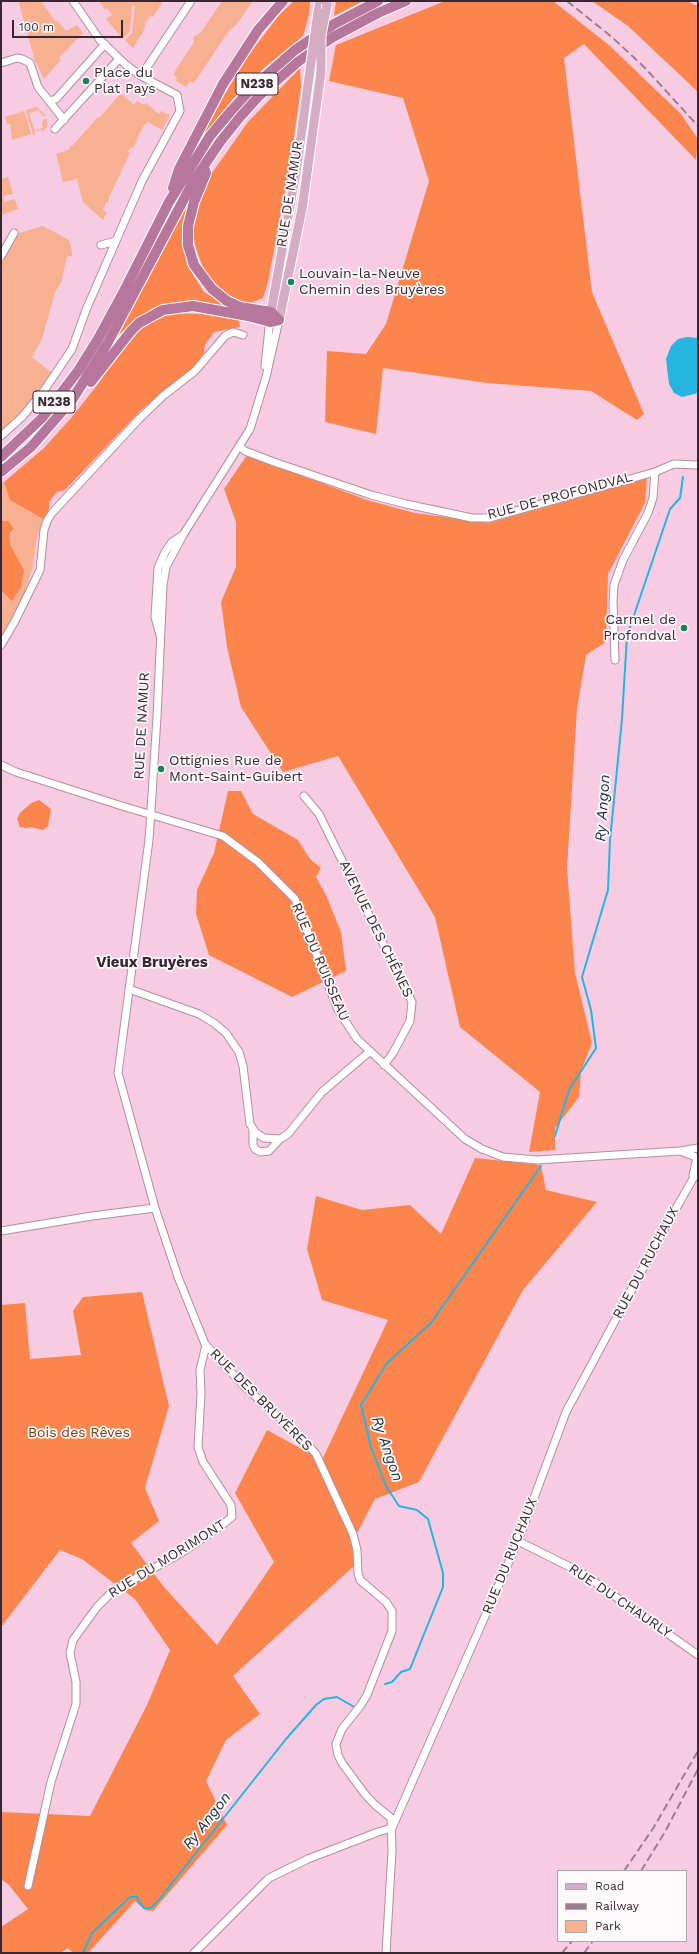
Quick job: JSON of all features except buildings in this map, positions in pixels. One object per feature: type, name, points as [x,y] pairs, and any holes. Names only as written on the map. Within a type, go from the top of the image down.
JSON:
[{"type":"highway","points":[[169,202],[178,169],[223,84],[258,30],[283,1]]},
{"type":"highway","name":"N238","points":[[1,457],[42,418],[78,371],[98,339],[169,202],[210,136],[251,89],[295,50],[334,24],[378,1]]},
{"type":"highway","name":"N238","points":[[1,472],[31,447],[72,400],[107,344],[179,207],[204,165],[240,117],[259,96],[299,61],[333,38],[378,13],[406,1]]},
{"type":"highway","points":[[204,165],[206,173],[194,202],[188,226],[188,245],[194,265],[212,289],[227,301],[273,318]]},
{"type":"highway","points":[[72,400],[85,390],[130,331],[139,323],[163,310],[193,306],[248,316],[273,318]]},
{"type":"main road","name":"RUE DE NAMUR","points":[[273,318],[297,166],[318,12],[325,2]]},
{"type":"main road","name":"RUE DE NAMUR","points":[[273,318],[302,210],[321,72],[321,35],[325,2]]},
{"type":"street","points":[[1,436],[36,402],[66,359],[78,335],[86,310],[142,181],[180,111],[180,104],[177,95],[141,76],[119,59],[100,40],[73,1]]},
{"type":"street","points":[[141,76],[191,1]]},
{"type":"street","points":[[49,101],[56,99],[105,44]]},
{"type":"street","points":[[1,63],[17,58],[30,63],[38,87],[64,120]]},
{"type":"street","points":[[55,128],[119,59]]},
{"type":"street","points":[[1,256],[14,233]]},
{"type":"street","points":[[101,245],[116,241]]},
{"type":"street","name":"RUE DE NAMUR","points":[[206,1345],[178,1277],[155,1208],[118,1073],[151,815],[163,585],[165,573],[173,553],[183,535],[250,429],[262,388],[273,318]]},
{"type":"street","points":[[1,645],[16,621],[40,570],[44,530],[46,521],[52,513],[139,419],[163,396],[195,371],[225,336],[233,332],[243,335]]},
{"type":"street","name":"RUE DE PROFONDVAL","points":[[240,447],[245,451],[274,462],[371,495],[472,518],[490,518],[655,472],[674,464],[698,465]]},
{"type":"street","points":[[615,660],[613,601],[614,585],[623,560],[648,513],[653,498],[655,472]]},
{"type":"street","name":"RUE DU RUISSEAU","points":[[1,765],[16,772],[151,815],[223,836],[258,862],[295,899],[338,1010],[348,1028],[369,1052],[474,1145],[503,1157],[537,1160],[680,1151],[698,1148]]},
{"type":"street","name":"AVENUE DES CHÊNES","points":[[304,796],[319,814],[412,1002],[410,1021],[393,1053],[384,1065]]},
{"type":"street","points":[[129,989],[199,1014],[214,1023],[226,1033],[234,1044],[242,1062],[248,1118],[253,1130],[253,1144],[255,1149],[260,1152],[269,1151],[280,1139],[292,1131],[322,1092],[369,1052]]},
{"type":"street","points":[[253,1130],[264,1138],[280,1139]]},
{"type":"street","name":"RUE DU RUCHAUX","points":[[693,1177],[697,1158],[695,1152],[698,1148]]},
{"type":"street","points":[[680,1151],[697,1158]]},
{"type":"street","name":"RUE DU RUCHAUX","points":[[386,1953],[392,1828],[518,1541],[566,1412],[698,1170]]},
{"type":"street","points":[[1,1231],[92,1216],[155,1208]]},
{"type":"street","name":"RUE DES BRUYÈRES","points":[[206,1345],[245,1387],[303,1439],[316,1454],[353,1534],[357,1550],[358,1573],[360,1580],[386,1602],[392,1611],[392,1631],[367,1695],[342,1729],[336,1744],[338,1755],[342,1763],[364,1793],[374,1804],[391,1818],[392,1828]]},
{"type":"street","name":"RUE DU MORIMONT","points":[[28,1886],[51,1782],[76,1704],[76,1682],[70,1653],[73,1640],[97,1607],[113,1591],[181,1553],[232,1517],[231,1505],[204,1462],[198,1447],[201,1393],[200,1370],[206,1345]]},
{"type":"street","name":"RUE DU CHAURLY","points":[[518,1541],[582,1573],[698,1655]]},
{"type":"street","points":[[194,1953],[269,1878],[308,1859],[392,1828]]},
{"type":"green space","points":[[23,1],[41,1],[56,22],[58,21],[66,31],[77,25],[83,33],[59,58],[61,60],[44,79],[34,58],[19,3]]},
{"type":"green space","points":[[160,1],[162,3],[153,17],[150,16],[143,32],[133,48],[125,40],[132,33],[135,6],[132,7],[130,31],[123,39],[106,19],[112,15],[107,8],[105,10],[100,2]]},
{"type":"green space","points":[[222,1],[253,1],[236,25],[228,32],[194,83],[190,81],[186,87],[176,81],[177,78],[174,75],[175,71],[194,42],[193,39],[195,36],[201,32]]},
{"type":"green space","points":[[294,1],[310,1],[309,15],[303,36],[264,68],[232,100],[201,138],[226,92],[250,53],[280,14]]},
{"type":"green space","points":[[336,1],[363,1],[334,16]]},
{"type":"green space","points":[[445,1],[553,1],[609,45],[681,114],[698,139],[696,160],[584,44],[564,58],[592,292],[644,414],[637,420],[591,391],[487,383],[383,368],[376,434],[325,422],[327,351],[366,354],[386,324],[429,181],[403,98],[329,81],[336,45]]},
{"type":"green space","points":[[592,1],[686,1],[698,6],[698,92],[628,26]]},
{"type":"green space","points":[[300,68],[301,87],[291,159],[268,282],[263,298],[248,304],[224,293],[204,271],[195,245],[192,225],[207,180],[248,122]]},
{"type":"green space","points":[[121,93],[134,105],[137,101],[144,105],[146,103],[159,114],[161,111],[170,115],[162,130],[148,122],[144,125],[133,148],[131,147],[128,152],[130,153],[109,197],[108,203],[106,202],[103,210],[107,212],[103,220],[83,202],[77,179],[63,182],[56,154],[70,149],[69,147],[73,145],[98,117],[99,118]]},
{"type":"green space","points":[[37,107],[46,116],[43,116],[38,110],[29,113],[34,130],[43,128],[42,123],[44,119],[47,119],[47,125],[44,131],[35,131],[35,134],[33,135],[26,110]]},
{"type":"green space","points":[[24,111],[31,134],[12,140],[10,124],[7,124],[5,117]]},
{"type":"green space","points":[[8,177],[13,194],[3,196],[4,202],[15,199],[18,209],[1,215],[1,179]]},
{"type":"green space","points":[[191,197],[183,238],[187,265],[204,292],[231,308],[183,301],[153,308],[118,335]]},
{"type":"green space","points":[[43,226],[69,240],[72,252],[72,256],[67,257],[61,283],[55,292],[42,339],[32,357],[57,377],[32,410],[1,440],[1,262],[16,234]]},
{"type":"green space","points":[[172,313],[202,314],[239,320],[240,327],[214,332],[205,345],[204,353],[191,369],[141,410],[65,490],[57,492],[49,502],[49,509],[43,519],[10,500],[4,482],[44,448],[72,417],[98,384],[125,343],[149,323]]},
{"type":"green space","points":[[247,455],[367,500],[415,513],[489,523],[647,478],[645,503],[608,574],[606,642],[586,655],[577,709],[567,868],[575,973],[592,1043],[581,1071],[579,1097],[555,1128],[555,1150],[529,1152],[540,1092],[460,1027],[435,917],[338,756],[283,772],[241,707],[227,647],[221,602],[236,567],[236,522],[224,489]]},
{"type":"green space","points":[[4,482],[10,500],[43,519],[36,542],[33,566],[25,593],[12,620],[1,637],[1,484]]},
{"type":"green space","points":[[1,521],[8,521],[14,529],[9,533],[10,545],[24,570],[21,587],[12,601],[1,590]]},
{"type":"green space","points":[[228,791],[241,791],[253,814],[298,840],[310,859],[321,868],[316,877],[326,895],[341,932],[346,971],[292,997],[209,955],[196,914],[197,890],[214,853]]},
{"type":"green space","points":[[39,800],[51,809],[48,826],[43,830],[31,827],[20,827],[17,819],[20,813],[31,803]]},
{"type":"green space","name":"Bois des Rêves","points":[[475,1158],[541,1165],[546,1190],[597,1202],[523,1290],[419,1482],[375,1499],[356,1535],[354,1566],[233,1676],[260,1714],[226,1740],[206,1781],[227,1825],[153,1911],[145,1910],[135,1901],[88,1953],[73,1953],[68,1948],[60,1953],[1,1953],[1,1927],[28,1909],[9,1885],[1,1879],[1,1812],[90,1816],[147,1705],[170,1650],[135,1599],[82,1559],[60,1550],[1,1627],[1,1305],[25,1303],[30,1359],[81,1355],[73,1311],[83,1297],[142,1292],[169,1406],[145,1488],[159,1521],[131,1543],[164,1587],[217,1645],[274,1562],[235,1493],[267,1430],[322,1460],[388,1320],[322,1300],[307,1249],[316,1196],[362,1210],[410,1205],[441,1234]]},
{"type":"water","points":[[687,337],[698,338],[698,393],[682,397],[674,393],[669,384],[666,359],[671,346],[678,339]]},
{"type":"waterway","name":"Ry Angon","points":[[555,1136],[569,1090],[596,1048],[591,1010],[582,977],[608,890],[610,840],[622,719],[627,636],[670,509],[680,498],[683,477]]},
{"type":"waterway","name":"Ry Angon","points":[[385,1684],[392,1682],[401,1672],[410,1669],[443,1587],[443,1573],[428,1519],[417,1510],[399,1506],[386,1486],[371,1447],[361,1405],[387,1363],[431,1323],[541,1166]]},
{"type":"waterway","name":"Ry Angon","points":[[83,1953],[92,1933],[130,1897],[137,1897],[144,1908],[150,1908],[158,1901],[286,1739],[316,1705],[324,1699],[337,1697],[356,1708]]},
{"type":"railway","points":[[567,1],[613,38],[646,69],[698,126]]},
{"type":"railway","points":[[625,1870],[654,1827],[698,1751]]},
{"type":"railway","points":[[642,1870],[665,1832],[698,1769]]},
{"type":"railway","points":[[562,1953],[571,1942]]},
{"type":"railway","points":[[584,1953],[592,1942]]},
{"type":"place","name":"Place du Plat Pays","points":[[86,81]]},
{"type":"place","name":"Louvain-la-Neuve Chemin des Bruyères","points":[[291,282]]},
{"type":"place","name":"Carmel de Profondval","points":[[684,628]]},
{"type":"place","name":"Ottignies Rue de Mont-Saint-Guibert","points":[[161,769]]},
{"type":"district","name":"Vieux Bruyères","points":[[152,963]]}]
